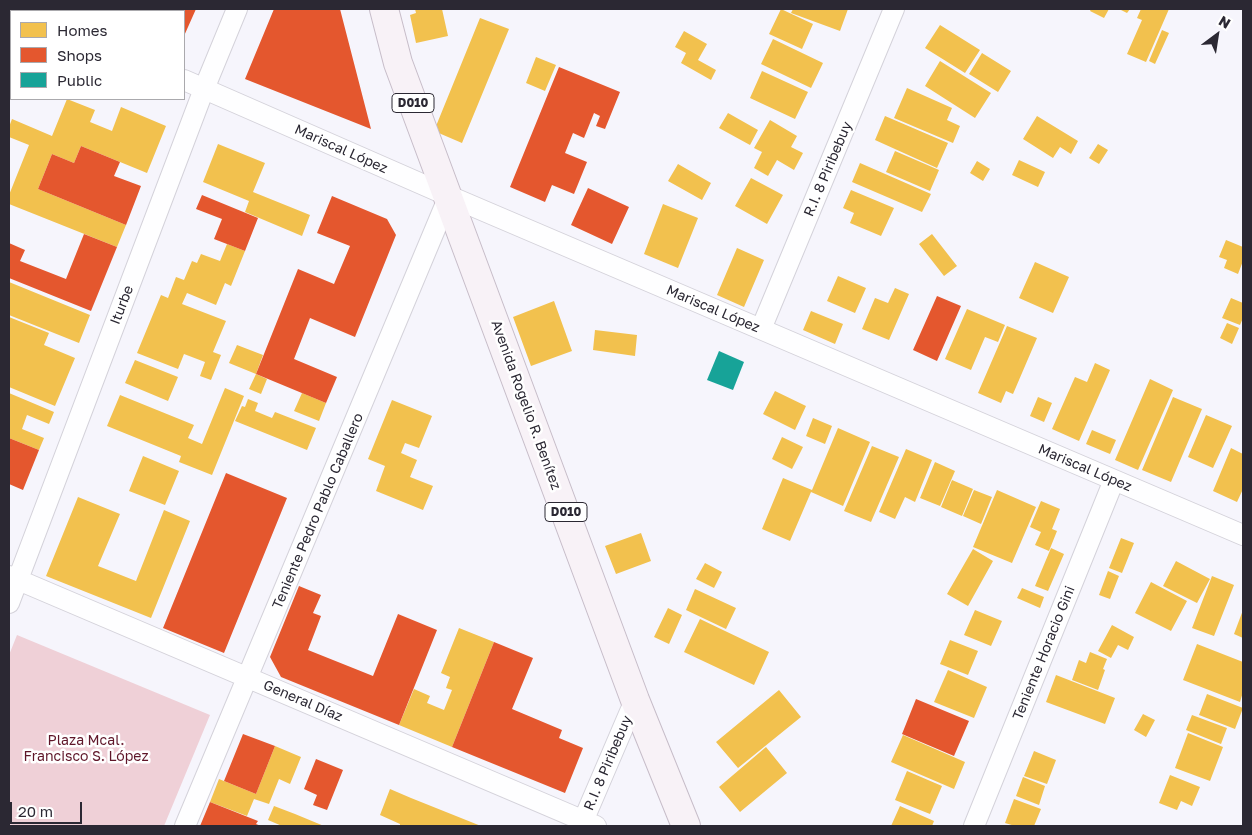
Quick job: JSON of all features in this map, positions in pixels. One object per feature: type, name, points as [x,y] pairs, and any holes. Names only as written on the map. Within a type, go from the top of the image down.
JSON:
[{"type":"main road","name":"Avenida Rogelio R. Benítez","points":[[384,9],[398,63],[635,700],[686,826]]},
{"type":"street","name":"Iturbe","points":[[9,603],[13,578],[237,9]]},
{"type":"street","name":"R.I. 8 Piribebuy","points":[[761,329],[894,9]]},
{"type":"street","name":"Mariscal López","points":[[185,80],[449,196],[1243,535]]},
{"type":"street","name":"Teniente Pedro Pablo Caballero","points":[[186,826],[449,196]]},
{"type":"street","name":"Teniente Horacio Gini","points":[[974,826],[1114,480]]},
{"type":"street","name":"General Díaz","points":[[13,578],[587,824]]},
{"type":"street","name":"R.I. 8 Piribebuy","points":[[587,824],[635,700]]},
{"type":"green space","name":"Plaza Mcal. Francisco S. López","points":[[17,635],[210,715],[164,826],[9,826],[9,655]]},
{"type":"building: Homes","points":[[415,9],[442,9],[448,36],[416,43],[410,15],[416,13]]},
{"type":"building: Homes","points":[[781,9],[813,24],[802,49],[769,34]]},
{"type":"building: Homes","points":[[793,9],[848,9],[840,31],[791,13]]},
{"type":"building: Homes","points":[[1091,9],[1109,9],[1104,18],[1090,11]]},
{"type":"building: Homes","points":[[1119,9],[1130,9],[1127,13]]},
{"type":"building: Homes","points":[[1141,9],[1169,9],[1146,62],[1127,54],[1142,20],[1137,18]]},
{"type":"building: Homes","points":[[480,18],[509,29],[462,143],[434,131]]},
{"type":"building: Homes","points":[[940,25],[980,50],[965,73],[925,48]]},
{"type":"building: Homes","points":[[1162,30],[1169,33],[1155,64],[1149,61]]},
{"type":"building: Homes","points":[[684,31],[707,44],[698,60],[716,70],[711,80],[681,63],[686,53],[675,47]]},
{"type":"building: Homes","points":[[773,39],[823,63],[811,88],[761,64]]},
{"type":"building: Homes","points":[[982,53],[1011,71],[998,92],[969,74]]},
{"type":"building: Homes","points":[[536,57],[556,65],[545,91],[526,83]]},
{"type":"building: Homes","points":[[940,61],[991,93],[975,118],[925,86]]},
{"type":"building: Homes","points":[[762,71],[808,92],[795,119],[750,98]]},
{"type":"building: Homes","points":[[907,88],[952,108],[947,120],[960,126],[953,143],[894,118]]},
{"type":"building: Homes","points":[[67,100],[95,110],[90,122],[112,131],[121,107],[166,126],[147,173],[81,146],[74,163],[52,154],[38,189],[126,225],[117,247],[9,204],[9,195],[29,145],[9,137],[9,127],[12,119],[52,136]]},
{"type":"building: Homes","points":[[728,113],[758,130],[750,145],[719,128]]},
{"type":"building: Homes","points":[[885,116],[948,143],[937,168],[875,140]]},
{"type":"building: Homes","points":[[1037,116],[1078,141],[1071,154],[1060,147],[1053,158],[1023,139]]},
{"type":"building: Homes","points":[[770,120],[797,136],[791,147],[803,153],[794,170],[777,160],[768,176],[754,168],[762,152],[754,148]]},
{"type":"building: Homes","points":[[218,144],[265,163],[253,192],[310,215],[302,236],[245,212],[249,201],[203,182]]},
{"type":"building: Homes","points":[[1098,144],[1108,150],[1099,164],[1089,158]]},
{"type":"building: Homes","points":[[895,151],[939,170],[930,191],[886,172]]},
{"type":"building: Homes","points":[[1019,160],[1045,172],[1038,187],[1012,175]]},
{"type":"building: Homes","points":[[977,161],[990,169],[983,181],[970,173]]},
{"type":"building: Homes","points":[[860,163],[931,194],[922,212],[852,182]]},
{"type":"building: Homes","points":[[678,164],[711,183],[702,200],[668,181]]},
{"type":"building: Homes","points":[[751,178],[783,195],[767,224],[735,206]]},
{"type":"building: Homes","points":[[851,190],[894,208],[881,236],[850,223],[854,213],[843,208]]},
{"type":"building: Homes","points":[[663,204],[698,218],[678,268],[644,254]]},
{"type":"building: Homes","points":[[932,234],[957,266],[944,276],[919,244]]},
{"type":"building: Homes","points":[[1226,240],[1243,247],[1243,261],[1238,274],[1224,268],[1227,260],[1219,257]]},
{"type":"building: Homes","points":[[227,244],[245,251],[231,286],[225,283],[216,305],[187,293],[182,304],[226,321],[213,352],[221,355],[211,380],[200,376],[205,362],[184,354],[178,369],[137,353],[161,295],[168,298],[176,277],[184,280],[192,261],[197,263],[201,254],[220,261]]},
{"type":"building: Homes","points":[[737,248],[764,260],[744,307],[717,295]]},
{"type":"building: Homes","points":[[1035,262],[1069,277],[1053,313],[1019,298]]},
{"type":"building: Homes","points":[[838,276],[866,288],[855,313],[827,301]]},
{"type":"building: Homes","points":[[9,282],[90,315],[79,343],[9,315]]},
{"type":"building: Homes","points":[[895,288],[909,294],[889,340],[862,329],[875,298],[888,303]]},
{"type":"building: Homes","points":[[1231,298],[1243,303],[1243,318],[1240,325],[1222,318]]},
{"type":"building: Homes","points":[[554,301],[572,351],[531,366],[513,317]]},
{"type":"building: Homes","points":[[967,309],[1005,325],[998,342],[985,337],[971,370],[945,359]]},
{"type":"building: Homes","points":[[811,311],[843,324],[835,344],[803,330]]},
{"type":"building: Homes","points":[[9,317],[49,333],[44,345],[75,358],[55,406],[9,387]]},
{"type":"building: Homes","points":[[1227,323],[1239,328],[1232,344],[1220,338]]},
{"type":"building: Homes","points":[[1007,326],[1037,338],[1013,394],[1006,391],[1001,403],[978,393]]},
{"type":"building: Homes","points":[[595,330],[637,335],[635,356],[593,350]]},
{"type":"building: Homes","points":[[237,345],[263,355],[256,374],[229,363]]},
{"type":"building: Homes","points":[[135,360],[178,377],[168,401],[125,383]]},
{"type":"building: Homes","points":[[1095,363],[1110,370],[1079,441],[1052,429],[1075,377],[1087,382]]},
{"type":"building: Homes","points":[[256,374],[267,379],[261,394],[249,389]]},
{"type":"building: Homes","points":[[1150,379],[1173,390],[1138,470],[1115,460]]},
{"type":"building: Homes","points":[[225,388],[244,396],[212,475],[179,462],[181,456],[107,426],[120,395],[194,425],[188,438],[202,444]]},
{"type":"building: Homes","points":[[775,391],[806,406],[795,430],[763,414]]},
{"type":"building: Homes","points":[[9,393],[54,412],[49,424],[27,415],[22,429],[44,438],[39,450],[9,438]]},
{"type":"building: Homes","points":[[302,393],[326,403],[319,421],[294,411]]},
{"type":"building: Homes","points":[[1038,397],[1052,403],[1044,422],[1030,416]]},
{"type":"building: Homes","points":[[1173,397],[1202,409],[1171,482],[1142,470]]},
{"type":"building: Homes","points":[[248,399],[258,403],[255,411],[272,418],[275,412],[316,428],[307,450],[235,421],[242,406],[245,407]]},
{"type":"building: Homes","points":[[392,400],[432,416],[419,448],[405,443],[401,453],[417,460],[410,477],[433,486],[423,510],[376,491],[385,466],[368,459]]},
{"type":"building: Homes","points":[[1206,415],[1232,426],[1213,468],[1188,457]]},
{"type":"building: Homes","points":[[813,418],[832,426],[825,444],[806,436]]},
{"type":"building: Homes","points":[[838,428],[870,442],[843,506],[811,492],[790,541],[762,529],[783,478],[812,490]]},
{"type":"building: Homes","points":[[1092,430],[1116,440],[1110,454],[1086,444]]},
{"type":"building: Homes","points":[[782,437],[803,447],[792,469],[772,459]]},
{"type":"building: Homes","points":[[872,446],[899,457],[871,522],[844,511]]},
{"type":"building: Homes","points":[[1231,448],[1243,454],[1243,489],[1237,502],[1213,491]]},
{"type":"building: Homes","points":[[906,449],[932,460],[915,502],[905,497],[895,519],[879,512]]},
{"type":"building: Homes","points":[[143,456],[179,471],[165,505],[129,491]]},
{"type":"building: Homes","points":[[935,462],[955,471],[940,506],[920,498]]},
{"type":"building: Homes","points":[[952,480],[973,489],[962,516],[941,507]]},
{"type":"building: Homes","points":[[974,490],[992,497],[981,524],[963,516]]},
{"type":"building: Homes","points":[[997,490],[1036,507],[1012,563],[973,547]]},
{"type":"building: Homes","points":[[78,497],[120,514],[98,566],[136,581],[164,510],[190,521],[151,618],[46,576]]},
{"type":"building: Homes","points":[[1041,501],[1060,509],[1052,529],[1057,531],[1049,551],[1035,545],[1041,532],[1030,527]]},
{"type":"building: Homes","points":[[641,533],[651,561],[616,574],[605,546]]},
{"type":"building: Homes","points":[[1121,538],[1134,543],[1122,573],[1109,568]]},
{"type":"building: Homes","points":[[1051,548],[1064,554],[1048,591],[1035,586]]},
{"type":"building: Homes","points":[[973,549],[993,561],[968,606],[947,594]]},
{"type":"building: Homes","points":[[1176,561],[1210,579],[1197,603],[1163,586]]},
{"type":"building: Homes","points":[[705,563],[722,572],[714,588],[696,579]]},
{"type":"building: Homes","points":[[1108,571],[1119,576],[1110,599],[1099,595]]},
{"type":"building: Homes","points":[[1212,576],[1234,585],[1214,636],[1192,628]]},
{"type":"building: Homes","points":[[1151,582],[1187,601],[1171,631],[1135,613]]},
{"type":"building: Homes","points":[[1022,588],[1044,597],[1040,608],[1017,598]]},
{"type":"building: Homes","points":[[695,589],[736,608],[726,629],[686,610]]},
{"type":"building: Homes","points":[[668,608],[682,615],[669,644],[654,637]]},
{"type":"building: Homes","points":[[975,610],[1002,621],[991,646],[964,635]]},
{"type":"building: Homes","points":[[1243,610],[1243,638],[1234,634]]},
{"type":"building: Homes","points":[[700,619],[769,652],[754,685],[684,652]]},
{"type":"building: Homes","points":[[1112,625],[1134,637],[1128,650],[1118,645],[1111,658],[1098,651]]},
{"type":"building: Homes","points":[[459,628],[494,642],[452,747],[399,725],[414,689],[430,696],[427,703],[444,710],[452,690],[446,688],[450,677],[441,673]]},
{"type":"building: Homes","points":[[950,640],[978,651],[968,675],[940,664]]},
{"type":"building: Homes","points":[[1197,644],[1243,662],[1243,692],[1240,702],[1183,680]]},
{"type":"building: Homes","points":[[1090,652],[1107,659],[1098,690],[1072,680],[1079,660],[1086,663]]},
{"type":"building: Homes","points":[[948,670],[987,687],[974,718],[934,702]]},
{"type":"building: Homes","points":[[1056,675],[1115,698],[1105,724],[1046,702]]},
{"type":"building: Homes","points":[[779,690],[801,717],[738,768],[716,742]]},
{"type":"building: Homes","points":[[1207,694],[1243,708],[1235,729],[1199,715]]},
{"type":"building: Homes","points":[[1143,714],[1155,720],[1146,737],[1134,730]]},
{"type":"building: Homes","points":[[1192,715],[1227,728],[1221,744],[1186,730]]},
{"type":"building: Homes","points":[[1188,733],[1223,747],[1210,781],[1175,768]]},
{"type":"building: Homes","points":[[903,735],[965,762],[954,789],[891,762]]},
{"type":"building: Homes","points":[[275,746],[301,757],[290,784],[279,779],[269,804],[254,799],[247,816],[210,802],[219,779],[256,794]]},
{"type":"building: Homes","points":[[766,747],[787,773],[740,812],[719,787]]},
{"type":"building: Homes","points":[[1034,751],[1056,760],[1047,784],[1024,776]]},
{"type":"building: Homes","points":[[907,771],[942,786],[930,814],[895,800]]},
{"type":"building: Homes","points":[[1170,775],[1200,787],[1192,806],[1181,801],[1177,810],[1159,803]]},
{"type":"building: Homes","points":[[1023,777],[1045,786],[1039,805],[1016,796]]},
{"type":"building: Homes","points":[[390,789],[481,826],[400,826],[400,824],[380,815]]},
{"type":"building: Homes","points":[[1014,799],[1041,809],[1034,826],[1015,826],[1005,823]]},
{"type":"building: Homes","points":[[274,806],[324,826],[282,826],[268,820]]},
{"type":"building: Homes","points":[[900,806],[934,821],[932,826],[891,826]]},
{"type":"building: Shops","points":[[196,9],[185,34],[185,10],[146,10]]},
{"type":"building: Shops","points":[[274,9],[340,9],[371,129],[245,79]]},
{"type":"building: Shops","points":[[559,67],[620,92],[605,129],[596,126],[600,116],[594,113],[584,138],[573,133],[565,153],[587,162],[574,194],[552,185],[545,202],[510,187]]},
{"type":"building: Shops","points":[[81,146],[120,162],[114,176],[141,186],[126,225],[38,189],[52,154],[74,163]]},
{"type":"building: Shops","points":[[588,188],[629,207],[612,244],[571,225]]},
{"type":"building: Shops","points":[[202,195],[258,218],[245,251],[214,239],[222,219],[196,209]]},
{"type":"building: Shops","points":[[332,196],[387,219],[396,235],[355,337],[310,318],[294,359],[337,377],[326,403],[256,374],[298,269],[334,284],[350,246],[317,233]]},
{"type":"building: Shops","points":[[84,234],[117,247],[91,311],[9,278],[9,243],[25,250],[20,261],[66,279]]},
{"type":"building: Shops","points":[[937,296],[961,306],[937,361],[913,350]]},
{"type":"building: Shops","points":[[9,438],[39,450],[23,490],[9,484]]},
{"type":"building: Shops","points":[[226,473],[287,498],[224,653],[163,628]]},
{"type":"building: Shops","points":[[299,586],[321,595],[313,613],[321,616],[308,650],[373,676],[398,614],[437,630],[399,725],[281,677],[270,657]]},
{"type":"building: Shops","points":[[494,642],[533,658],[512,709],[562,730],[559,738],[583,748],[565,793],[452,747]]},
{"type":"building: Shops","points":[[916,699],[969,721],[954,756],[902,734]]},
{"type":"building: Shops","points":[[243,734],[275,746],[256,794],[224,781]]},
{"type":"building: Shops","points":[[316,759],[343,770],[327,810],[313,805],[317,795],[304,789]]},
{"type":"building: Shops","points":[[210,802],[258,821],[256,824],[261,826],[200,826]]},
{"type":"building: Public","points":[[719,351],[744,362],[733,390],[707,380]]}]
